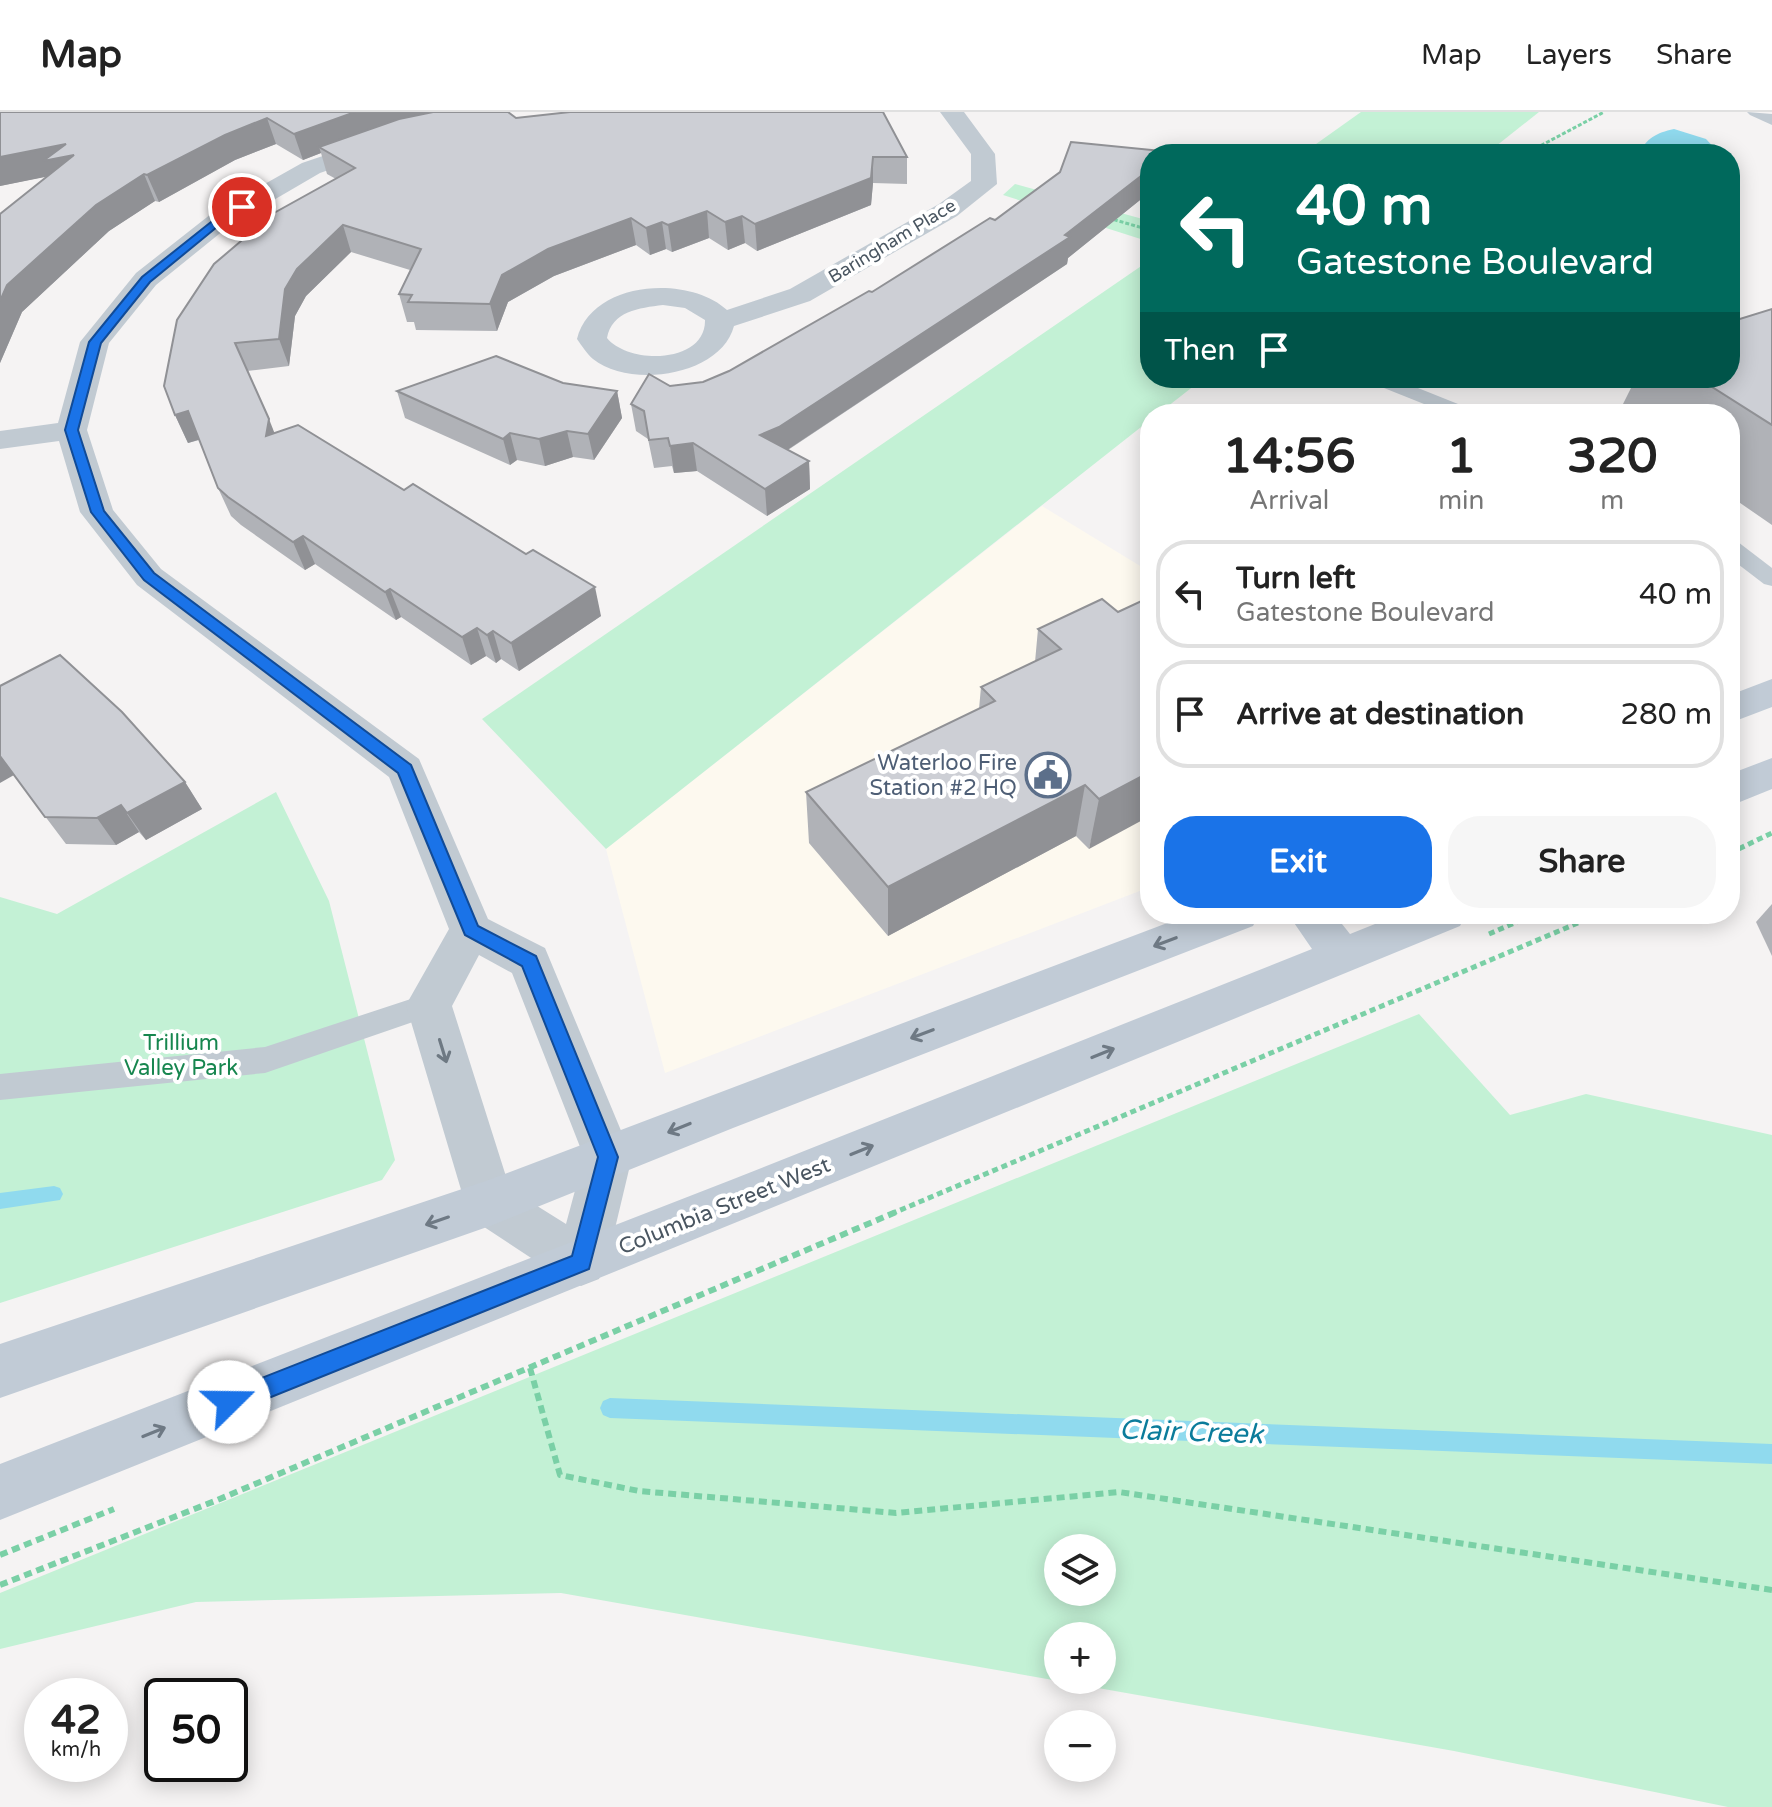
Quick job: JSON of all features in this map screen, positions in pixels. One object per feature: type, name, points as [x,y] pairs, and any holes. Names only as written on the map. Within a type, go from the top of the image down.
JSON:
[{"type":"main road","points":[[1740,706],[1772,692]]},
{"type":"main road","points":[[1740,786],[1772,772]]},
{"type":"main road","points":[[0,1371],[490,1203],[1212,924]]},
{"type":"main road","points":[[1317,924],[1342,956]]},
{"type":"main road","name":"Columbia Street West","points":[[0,1492],[1420,924]]},
{"type":"street","name":"Baringham Place","points":[[721,321],[800,295],[948,210],[984,184],[983,154],[952,112]]},
{"type":"street","points":[[413,133],[311,168],[220,220],[146,279],[95,342],[71,430],[97,512],[149,577],[405,769],[471,930],[529,961],[608,1157],[581,1262],[490,1203],[429,1005],[471,930]]},
{"type":"street","points":[[0,440],[71,430]]},
{"type":"lane","points":[[1755,112],[1772,120]]},
{"type":"lane","points":[[1401,388],[1441,404]]},
{"type":"lane","points":[[1740,555],[1772,579]]},
{"type":"lane","points":[[0,1087],[265,1060],[429,1005]]},
{"type":"path","points":[[1544,144],[1604,112]]},
{"type":"path","points":[[1107,218],[1140,227]]},
{"type":"path","points":[[1740,848],[1772,833]]},
{"type":"path","points":[[0,1585],[215,1501],[1575,924]]},
{"type":"path","points":[[530,1368],[560,1475],[639,1491],[896,1513],[1119,1492],[1772,1590]]},
{"type":"shaded area","points":[[1042,506],[1140,566],[1140,891],[665,1073],[606,849]]},
{"type":"green space","points":[[1361,112],[1539,112],[1499,144],[1316,144]]},
{"type":"green space","points":[[1015,184],[1140,218],[1140,239],[1003,195]]},
{"type":"green space","points":[[1140,267],[1140,388],[1191,388],[1171,404],[1140,404],[1140,428],[606,849],[482,719]]},
{"type":"green space","name":"Trillium Valley Park","points":[[276,792],[329,901],[395,1160],[382,1180],[0,1303],[0,897],[57,914]]},
{"type":"green space","points":[[1419,1014],[1510,1115],[1586,1094],[1772,1135],[1772,1807],[1728,1807],[1454,1751],[1116,1691],[1116,1622],[1044,1622],[1044,1678],[561,1593],[196,1602],[0,1649],[0,1593]]},
{"type":"water","points":[[1674,129],[1706,139],[1711,144],[1645,144],[1662,132]]},
{"type":"building","points":[[0,112],[355,112],[294,134],[267,118],[144,174],[96,205],[7,285],[0,301],[0,214],[74,155],[43,161],[66,144],[0,157]]},
{"type":"building","points":[[433,112],[508,112],[516,118],[570,112],[883,112],[907,157],[873,157],[871,178],[755,224],[742,216],[725,222],[707,211],[668,225],[662,222],[646,228],[631,218],[548,249],[502,275],[490,304],[408,302],[412,295],[399,294],[421,249],[343,225],[297,269],[285,289],[279,339],[235,343],[269,419],[266,436],[298,425],[404,490],[413,484],[526,554],[533,550],[595,587],[511,643],[493,631],[487,635],[477,628],[462,637],[390,589],[385,592],[303,536],[293,542],[228,497],[218,488],[188,411],[175,415],[164,386],[177,320],[214,264],[274,213],[355,168],[319,147],[399,119]]},
{"type":"building","points":[[1071,142],[1140,149],[1140,177],[1065,235],[1070,237],[779,427],[760,435],[809,461],[765,489],[693,443],[670,446],[668,438],[649,440],[644,411],[631,404],[649,374],[670,386],[703,382],[729,371],[872,292],[990,218],[995,220],[1060,172]]},
{"type":"building","points":[[1772,309],[1772,425],[1714,388],[1740,388],[1740,319]]},
{"type":"building","points":[[496,356],[563,383],[617,391],[588,434],[567,431],[539,439],[510,433],[503,439],[397,391]]},
{"type":"building","name":"Waterloo Fire Station #2 HQ","points":[[1102,599],[1118,612],[1140,602],[1140,777],[1099,799],[1085,785],[888,887],[806,792],[995,701],[981,687],[1061,649],[1038,629]]},
{"type":"building","points":[[60,655],[122,712],[185,782],[127,813],[121,805],[97,818],[45,817],[0,756],[0,686]]},
{"type":"waterway","name":"Clair Creek","points":[[0,1201],[54,1194]]},
{"type":"waterway","name":"Clair Creek","points":[[610,1408],[1772,1454]]},
{"type":"place","name":"Waterloo Fire Station #2 HQ","points":[[1048,775]]},
{"type":"route","points":[[229,1402],[581,1262],[608,1157],[529,961],[471,930],[405,769],[149,577],[97,512],[71,430],[95,342],[146,279],[220,220],[242,207]]}]
